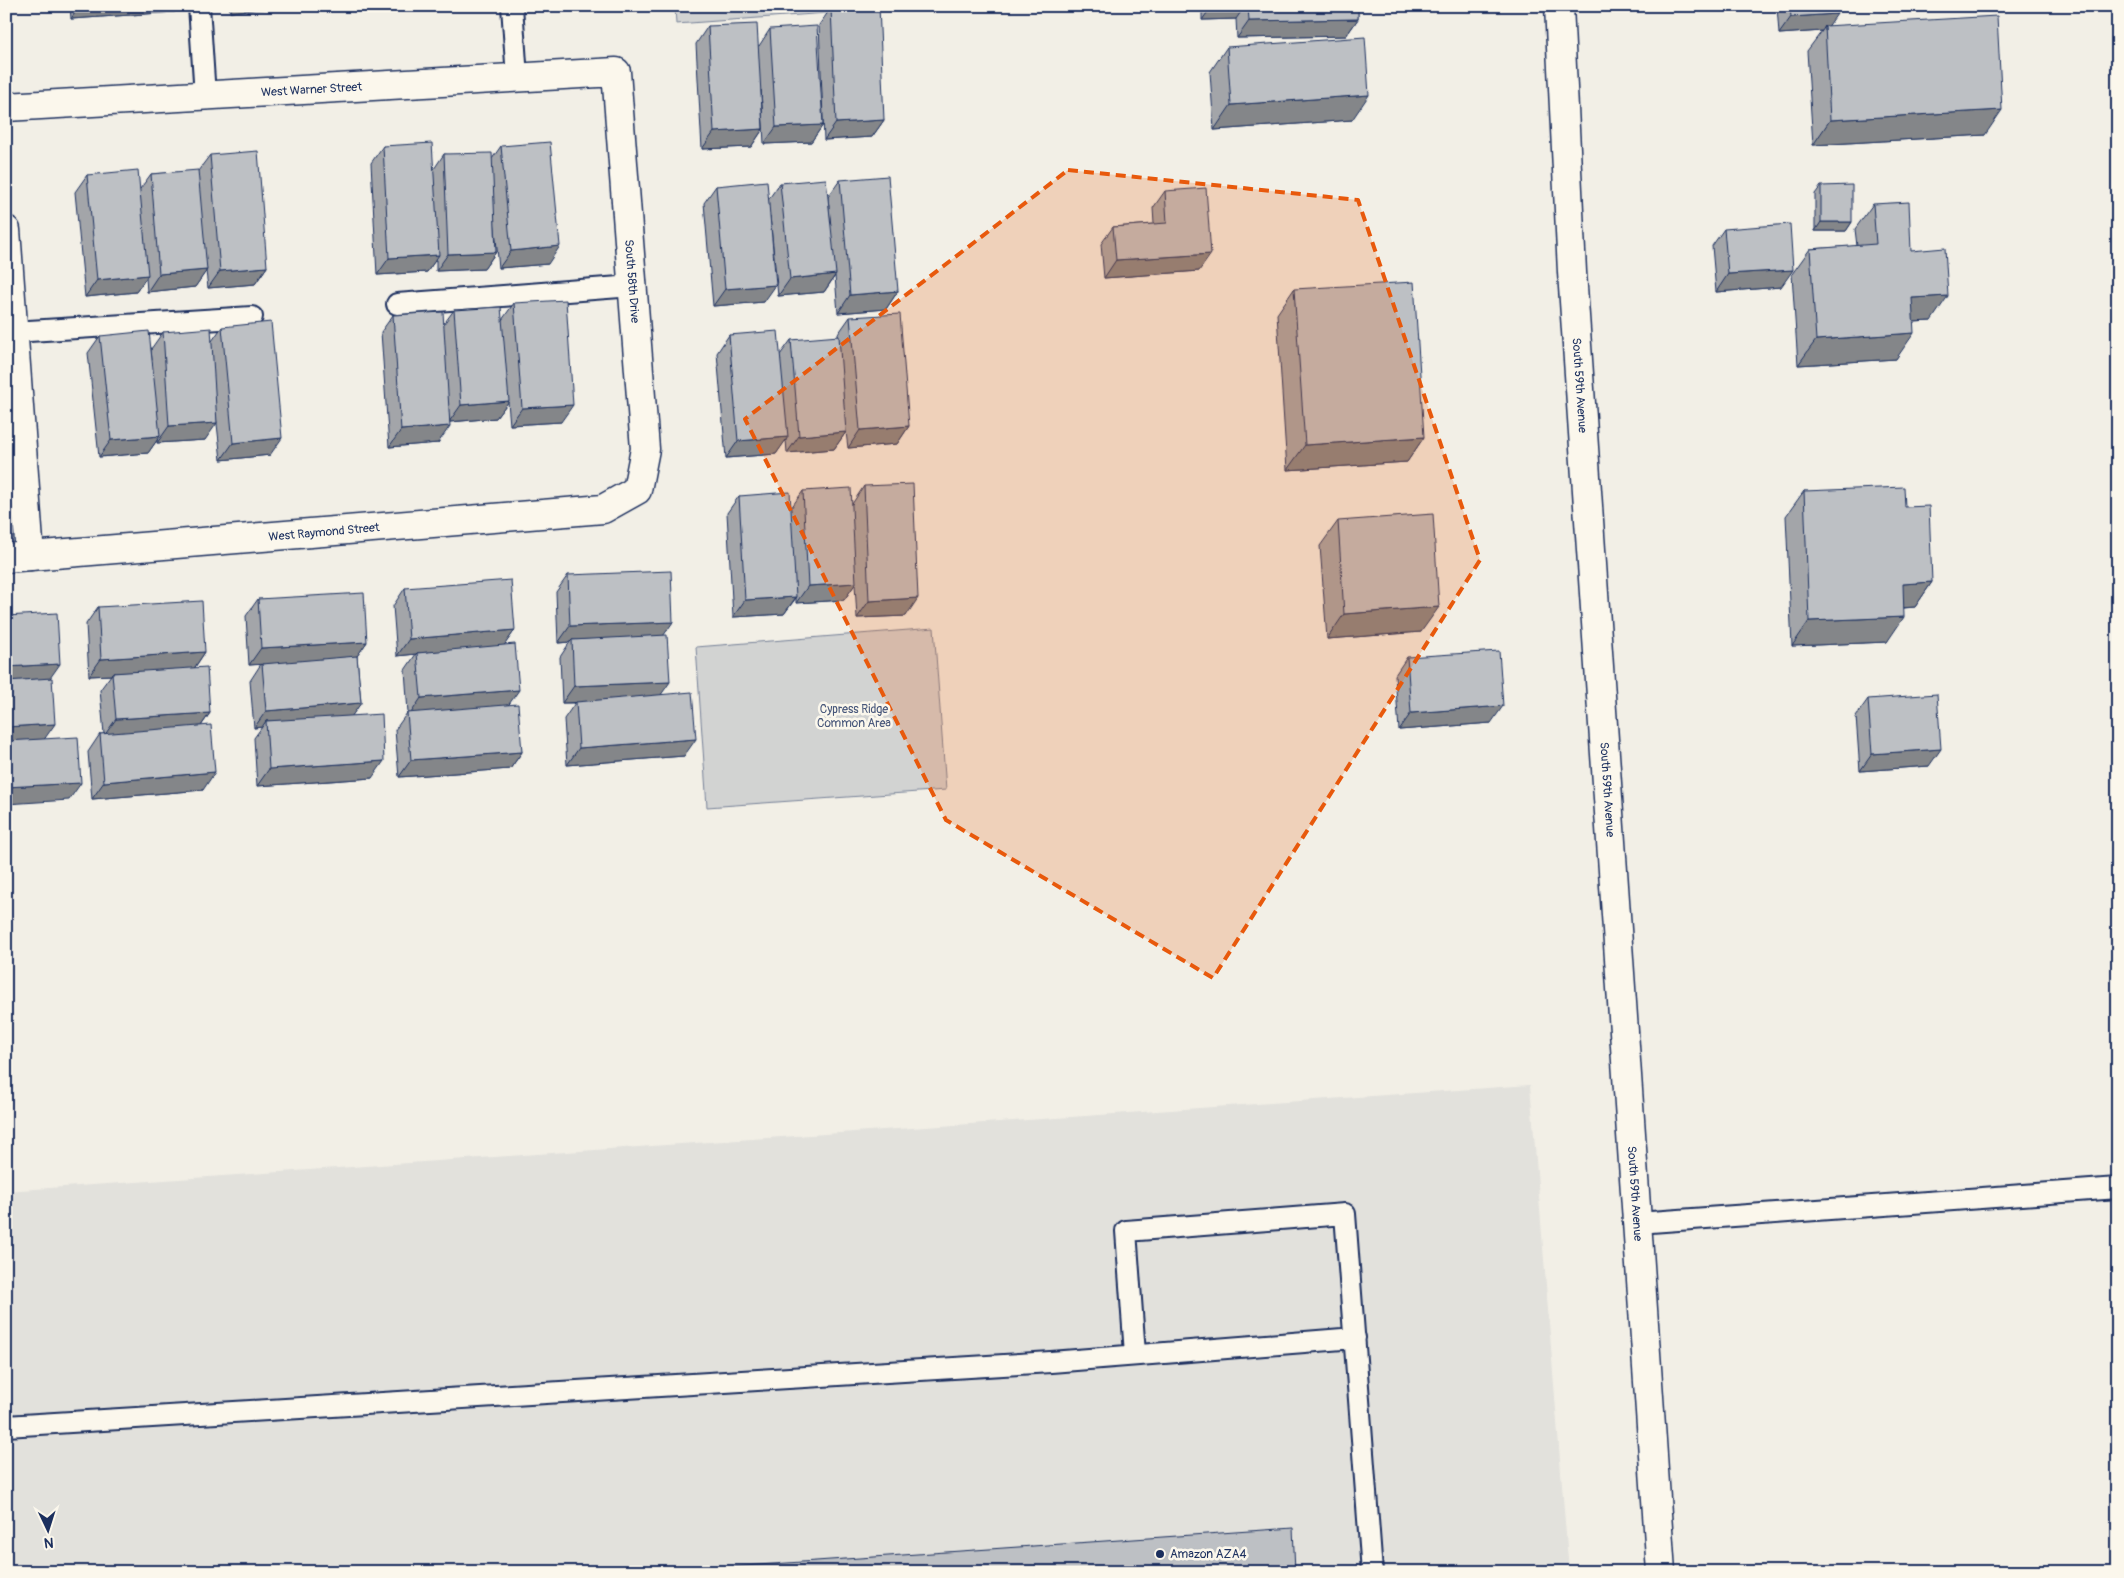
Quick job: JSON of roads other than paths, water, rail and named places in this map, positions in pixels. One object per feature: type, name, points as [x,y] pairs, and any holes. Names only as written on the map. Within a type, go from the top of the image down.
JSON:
[{"type":"street","name":"South 59th Avenue","points":[[1559,6],[1572,281],[1661,1572]]},
{"type":"street","name":"West Warner Street","points":[[6,107],[616,72]]},
{"type":"street","name":"South 58th Drive","points":[[616,72],[645,449],[637,490]]},
{"type":"street","points":[[6,230],[13,332],[18,557]]},
{"type":"street","name":"West Raymond Street","points":[[18,557],[603,509],[637,490]]},
{"type":"lane","points":[[199,6],[206,96]]},
{"type":"lane","points":[[512,6],[517,78]]},
{"type":"lane","points":[[397,304],[633,286]]},
{"type":"lane","points":[[13,332],[252,317]]},
{"type":"lane","points":[[1637,1223],[2118,1188]]},
{"type":"lane","points":[[1134,1354],[1126,1231],[1346,1214],[1372,1572]]},
{"type":"lane","points":[[6,1426],[1051,1362],[1355,1338]]},
{"type":"place","name":"Amazon AZA4","points":[[1160,1554]]},
{"type":"park label","name":"Cypress Ridge Common Area","points":[[854,716]]}]
